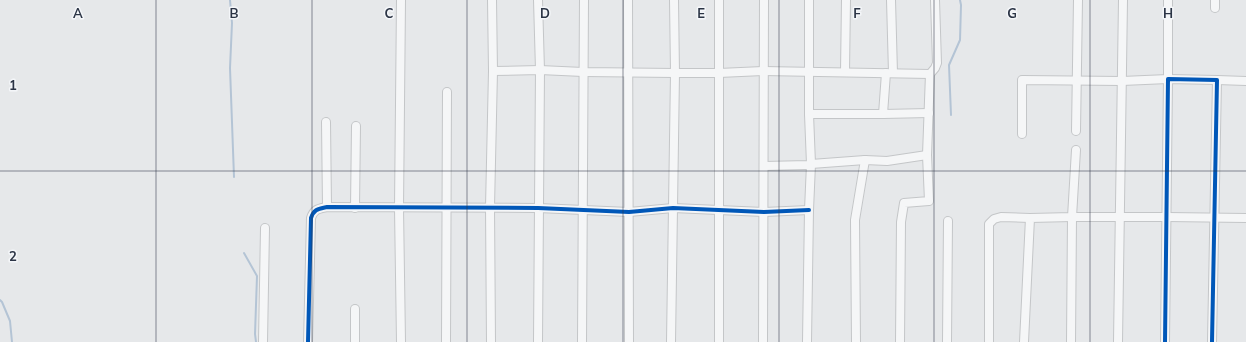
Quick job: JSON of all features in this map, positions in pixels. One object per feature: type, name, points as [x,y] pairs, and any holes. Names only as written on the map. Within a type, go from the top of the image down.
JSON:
[{"type":"street","points":[[401,0],[399,208],[401,342]]},
{"type":"street","points":[[491,342],[490,207],[492,0]]},
{"type":"street","points":[[538,0],[540,70],[538,342]]},
{"type":"street","points":[[582,342],[584,210],[584,0]]},
{"type":"street","points":[[628,0],[629,342]]},
{"type":"street","points":[[671,342],[675,73],[674,0]]},
{"type":"street","points":[[719,0],[719,342]]},
{"type":"street","points":[[763,342],[764,0]]},
{"type":"street","points":[[807,342],[811,164],[808,0]]},
{"type":"street","points":[[845,72],[846,0]]},
{"type":"street","points":[[883,114],[890,73],[891,0]]},
{"type":"street","points":[[900,342],[901,222],[904,203],[929,201],[928,155],[930,74],[937,63],[935,0]]},
{"type":"street","points":[[1076,132],[1078,0]]},
{"type":"street","points":[[1118,342],[1123,0]]},
{"type":"street","points":[[1165,342],[1168,0]]},
{"type":"street","points":[[492,71],[540,70],[628,73],[719,73],[763,71],[930,74]]},
{"type":"street","points":[[1022,134],[1022,80],[1122,81],[1168,79],[1246,81]]},
{"type":"street","points":[[1212,342],[1216,80]]},
{"type":"street","points":[[446,342],[448,92]]},
{"type":"street","points":[[809,114],[929,113]]},
{"type":"street","points":[[326,122],[327,207]]},
{"type":"street","points":[[355,208],[356,126]]},
{"type":"street","points":[[1071,342],[1072,217],[1076,150]]},
{"type":"street","points":[[764,166],[808,165],[865,160],[886,161],[928,155]]},
{"type":"street","points":[[856,342],[855,220],[865,160]]},
{"type":"street","points":[[308,342],[311,218],[313,212],[318,209],[327,207],[490,207],[629,212],[673,208],[764,212],[809,210]]},
{"type":"street","points":[[989,342],[990,224],[994,219],[1002,217],[1167,216],[1246,218]]},
{"type":"street","points":[[1024,342],[1030,218]]},
{"type":"street","points":[[947,342],[948,221]]},
{"type":"street","points":[[263,342],[265,228]]},
{"type":"street","points":[[355,309],[355,342]]},
{"type":"waterway","points":[[230,0],[232,23],[230,68],[234,177]]},
{"type":"waterway","points":[[951,115],[949,65],[960,40],[960,0]]},
{"type":"waterway","points":[[244,253],[257,276],[256,342]]},
{"type":"waterway","points":[[0,300],[10,321],[12,342]]},
{"type":"cycle path","points":[[1165,342],[1168,79],[1217,80],[1212,342]]},
{"type":"cycle path","points":[[308,342],[311,218],[315,211],[321,208],[538,208],[629,212],[673,208],[764,212],[809,210]]}]
